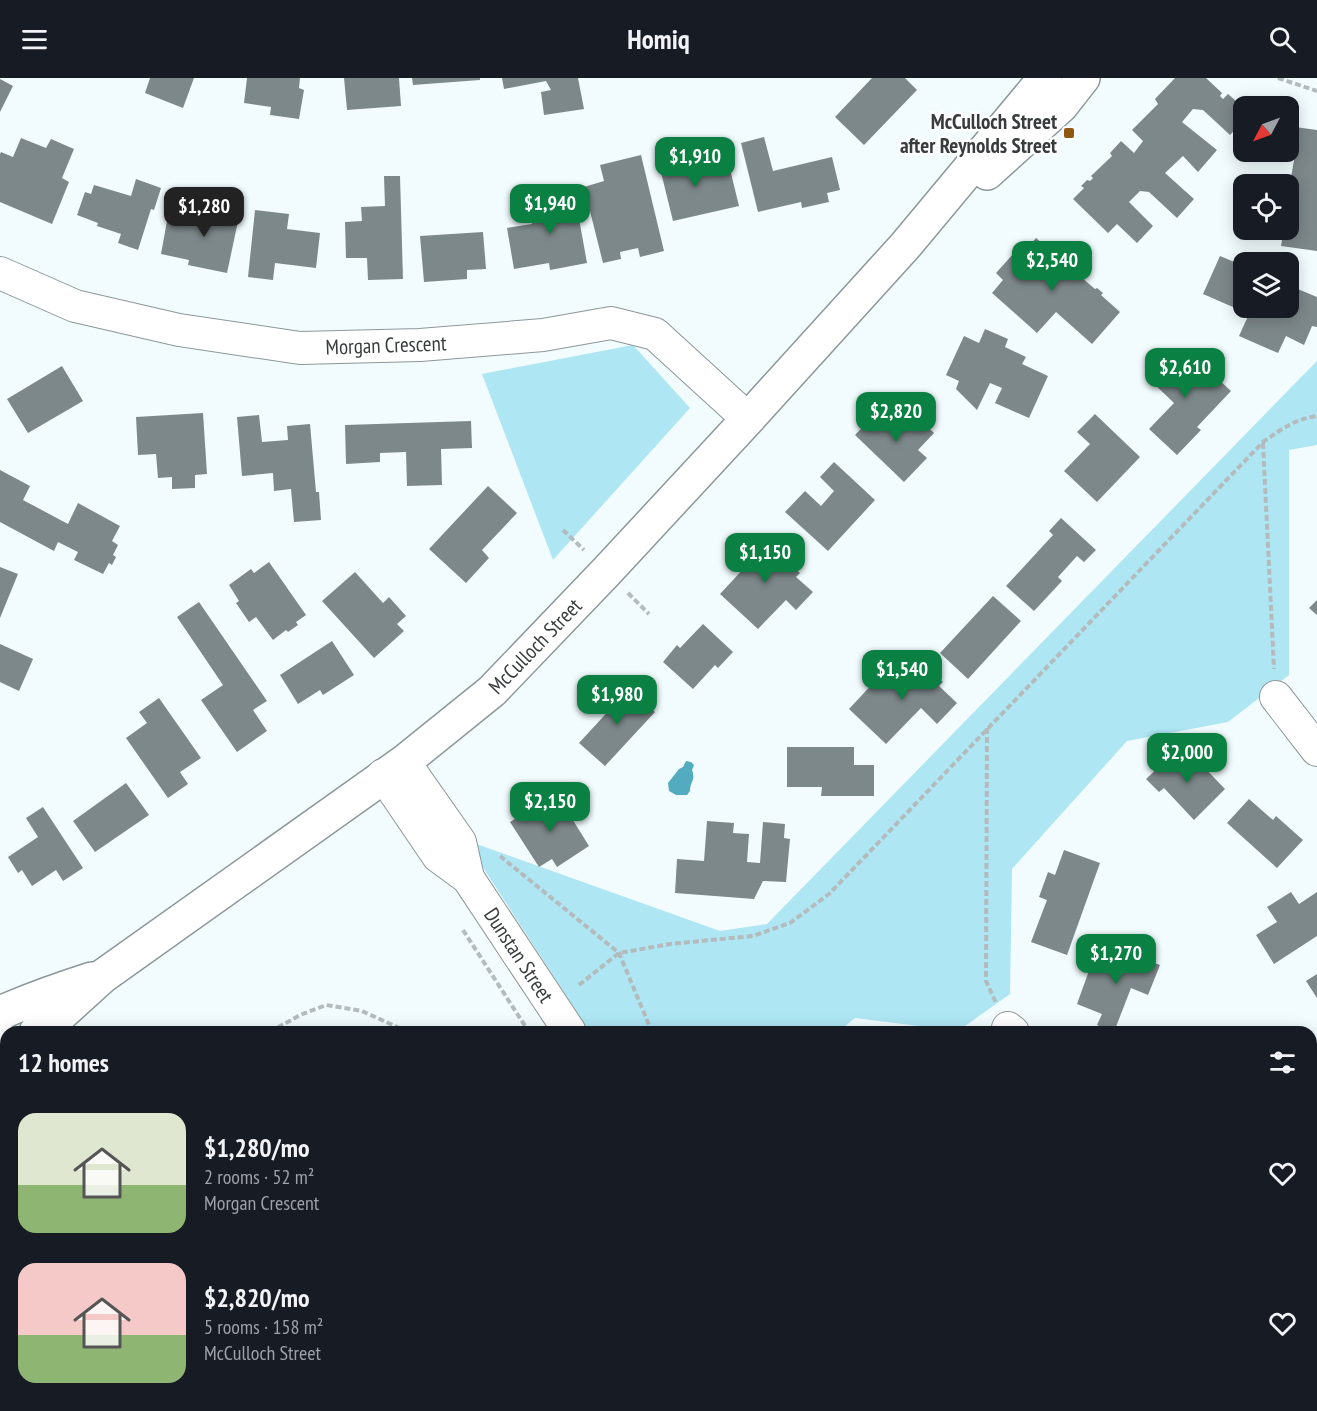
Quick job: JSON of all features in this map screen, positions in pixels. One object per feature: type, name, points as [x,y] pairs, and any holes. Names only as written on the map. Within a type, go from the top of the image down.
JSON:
[{"type":"main road","name":"McCulloch Street","points":[[47,1026],[103,976],[394,769],[492,691],[607,571],[905,246],[1045,78]]},
{"type":"main road","name":"McCulloch Street","points":[[905,246],[1052,116],[1083,78]]},
{"type":"main road","name":"McCulloch Street","points":[[0,1013],[56,990],[103,976]]},
{"type":"street","name":"Morgan Crescent","points":[[0,273],[75,306],[179,330],[300,348],[420,345],[543,335],[611,323],[656,334],[748,419]]},
{"type":"street","points":[[1276,697],[1317,750]]},
{"type":"street","name":"Dunstan Street","points":[[394,769],[438,856],[468,878],[566,1026]]},
{"type":"path","points":[[1278,78],[1317,91]]},
{"type":"path","points":[[579,985],[619,953],[670,944],[753,936],[790,923],[829,894],[1263,442],[1285,427],[1304,418],[1317,416]]},
{"type":"path","points":[[1263,442],[1276,697]]},
{"type":"path","points":[[987,728],[986,981],[1009,1026]]},
{"type":"path","points":[[500,856],[619,953],[649,1026]]},
{"type":"path","points":[[458,922],[526,1026]]},
{"type":"path","points":[[281,1026],[300,1015],[326,1005],[362,1011],[395,1026]]},
{"type":"shaded area","points":[[633,345],[690,408],[553,560],[482,374]]},
{"type":"shaded area","points":[[1317,361],[1317,445],[1289,450],[1289,675],[1228,722],[1127,741],[1012,869],[1010,994],[965,1026],[918,1026],[855,1018],[845,1026],[586,1026],[465,840],[720,931],[767,924]]},
{"type":"shaded area","points":[[686,761],[694,765],[690,791],[687,795],[676,795],[669,791],[668,783]]},
{"type":"building","points":[[150,78],[194,78],[183,108],[145,93]]},
{"type":"building","points":[[247,78],[300,78],[299,88],[304,90],[299,119],[270,115],[271,107],[244,103]]},
{"type":"building","points":[[344,78],[399,78],[401,106],[347,110]]},
{"type":"building","points":[[412,78],[480,78],[480,80],[413,85]]},
{"type":"building","points":[[502,78],[578,78],[584,109],[544,115],[541,92],[551,90],[546,81],[504,89]]},
{"type":"building","points":[[872,78],[905,78],[917,90],[864,145],[835,117]]},
{"type":"building","points":[[1175,78],[1206,78],[1222,93],[1220,96],[1223,99],[1228,94],[1233,98],[1233,132],[1230,135],[1203,110],[1193,109],[1182,122],[1217,150],[1198,172],[1183,156],[1165,173],[1194,199],[1177,218],[1149,192],[1140,191],[1129,202],[1153,226],[1137,243],[1117,224],[1108,233],[1073,199],[1084,188],[1081,186],[1087,180],[1090,181],[1093,178],[1091,176],[1112,156],[1110,153],[1121,141],[1134,153],[1143,141],[1132,130],[1158,104],[1155,99]]},
{"type":"building","points":[[0,79],[13,86],[0,112]]},
{"type":"building","points":[[1299,128],[1317,130],[1317,251],[1281,246],[1282,240],[1299,240],[1299,174],[1292,174],[1294,162],[1299,162]]},
{"type":"building","points":[[764,137],[773,171],[832,157],[840,190],[827,193],[829,202],[802,208],[801,202],[758,212],[741,143]]},
{"type":"building","points":[[21,138],[46,148],[51,139],[74,149],[62,178],[69,182],[52,224],[0,202],[0,154],[1,152],[13,157]]},
{"type":"building","points":[[672,144],[680,176],[729,165],[739,206],[673,221],[655,148]]},
{"type":"building","points":[[641,155],[664,251],[640,257],[638,248],[620,252],[621,259],[603,263],[584,187],[604,181],[600,165]]},
{"type":"building","points":[[384,176],[400,176],[403,279],[368,280],[367,258],[346,258],[345,222],[362,221],[361,207],[385,206]]},
{"type":"building","points":[[136,179],[161,188],[154,210],[151,209],[138,250],[118,243],[121,234],[97,226],[98,223],[77,215],[85,192],[91,194],[94,185],[131,196]]},
{"type":"building","points":[[574,191],[587,263],[550,270],[549,263],[514,269],[507,228],[532,224],[535,198]]},
{"type":"building","points":[[195,202],[240,212],[227,273],[188,265],[189,260],[161,254],[167,221],[190,226]]},
{"type":"building","points":[[255,210],[289,214],[287,229],[320,233],[316,268],[275,263],[273,280],[248,277]]},
{"type":"building","points":[[483,232],[486,269],[467,270],[467,279],[424,282],[420,236]]},
{"type":"building","points":[[1036,238],[1050,250],[1053,247],[1073,265],[1069,270],[1073,274],[1075,272],[1095,289],[1097,288],[1103,293],[1101,295],[1120,312],[1092,344],[1056,312],[1037,333],[992,293],[1003,280],[996,273],[1023,243],[1028,247]]},
{"type":"building","points":[[1220,256],[1233,261],[1233,307],[1203,294]]},
{"type":"building","points":[[1299,290],[1317,297],[1317,327],[1312,326],[1304,345],[1286,336],[1278,353],[1239,336],[1247,318],[1299,318]]},
{"type":"building","points":[[985,329],[1008,339],[1005,347],[1026,357],[1022,364],[1048,376],[1029,418],[995,403],[1002,388],[990,383],[977,410],[956,389],[959,381],[946,375],[964,336],[979,343]]},
{"type":"building","points":[[1167,350],[1174,356],[1179,350],[1198,368],[1201,363],[1231,391],[1197,427],[1201,430],[1177,455],[1149,429],[1174,403],[1150,380],[1159,371],[1153,365]]},
{"type":"building","points":[[62,366],[83,401],[28,433],[7,399]]},
{"type":"building","points":[[879,410],[901,432],[916,416],[934,433],[918,450],[927,458],[904,482],[855,435]]},
{"type":"building","points":[[203,413],[207,474],[195,475],[195,488],[172,489],[172,477],[158,478],[156,454],[138,455],[136,417]]},
{"type":"building","points":[[1095,414],[1140,457],[1097,502],[1064,471],[1090,444],[1077,432]]},
{"type":"building","points":[[259,415],[262,442],[288,440],[287,426],[310,424],[321,520],[294,522],[291,489],[274,491],[273,473],[242,476],[237,417]]},
{"type":"building","points":[[471,421],[472,448],[441,449],[442,485],[407,486],[406,452],[380,453],[380,462],[346,464],[345,425]]},
{"type":"building","points":[[834,462],[875,500],[828,551],[785,512],[805,491],[821,506],[834,491],[820,477]]},
{"type":"building","points":[[0,470],[30,486],[23,500],[68,524],[78,503],[120,526],[112,541],[118,545],[113,555],[116,557],[112,565],[109,563],[103,574],[74,560],[78,552],[58,542],[54,551],[0,522]]},
{"type":"building","points":[[488,486],[517,513],[482,550],[489,558],[466,583],[429,549]]},
{"type":"building","points":[[1061,518],[1096,550],[1084,562],[1077,556],[1058,577],[1062,581],[1034,611],[1006,586],[1053,535],[1049,531]]},
{"type":"building","points":[[761,536],[800,573],[796,577],[813,592],[796,610],[786,600],[758,629],[720,594],[746,566],[739,559]]},
{"type":"building","points":[[269,562],[306,615],[296,622],[298,625],[288,632],[286,630],[273,640],[256,617],[249,622],[236,603],[239,601],[229,585],[251,569],[254,573]]},
{"type":"building","points":[[0,567],[18,574],[0,618]]},
{"type":"building","points":[[355,572],[383,603],[389,597],[406,616],[397,624],[404,631],[374,658],[322,601]]},
{"type":"building","points":[[993,596],[1021,621],[968,679],[940,653]]},
{"type":"building","points":[[1317,600],[1317,615],[1309,608]]},
{"type":"building","points":[[199,602],[267,701],[253,710],[267,731],[237,752],[201,700],[223,685],[177,617]]},
{"type":"building","points":[[703,624],[733,652],[718,668],[715,665],[693,689],[663,662],[677,645],[680,648]]},
{"type":"building","points":[[332,641],[354,675],[323,695],[320,690],[298,704],[280,675]]},
{"type":"building","points":[[0,644],[33,659],[19,691],[0,682]]},
{"type":"building","points":[[920,661],[943,682],[939,686],[957,703],[937,724],[921,708],[886,744],[849,709],[889,666],[902,679]]},
{"type":"building","points":[[625,685],[655,712],[605,766],[579,743],[614,705],[610,702]]},
{"type":"building","points":[[159,698],[201,758],[180,772],[188,784],[168,798],[126,738],[147,723],[139,712]]},
{"type":"building","points":[[787,747],[854,747],[854,765],[874,765],[874,796],[821,796],[822,787],[787,787]]},
{"type":"building","points":[[1176,751],[1191,767],[1197,760],[1225,789],[1194,820],[1164,788],[1159,792],[1146,779]]},
{"type":"building","points":[[126,783],[149,815],[95,852],[73,821]]},
{"type":"building","points":[[556,793],[589,846],[557,867],[552,859],[539,867],[510,822]]},
{"type":"building","points":[[1249,799],[1273,820],[1276,816],[1303,840],[1277,868],[1227,823]]},
{"type":"building","points":[[43,807],[83,868],[63,881],[56,870],[32,886],[22,870],[18,873],[8,857],[38,837],[26,818]]},
{"type":"building","points":[[707,821],[734,823],[733,833],[749,834],[747,862],[760,863],[763,822],[785,824],[784,838],[790,839],[786,882],[763,881],[754,899],[675,893],[677,859],[704,861]]},
{"type":"building","points":[[1064,850],[1100,863],[1067,955],[1031,942],[1047,900],[1039,897],[1048,872],[1055,875]]},
{"type":"building","points":[[1291,892],[1299,904],[1317,892],[1317,936],[1274,964],[1256,935],[1277,922],[1267,907]]},
{"type":"building","points":[[1109,945],[1160,965],[1148,995],[1131,988],[1116,1026],[1097,1025],[1102,1014],[1077,1004],[1090,968],[1099,971]]},
{"type":"building","points":[[1317,974],[1317,998],[1306,981]]},
{"type":"place","name":"McCulloch Street after Reynolds Street","points":[[1069,133]]}]
